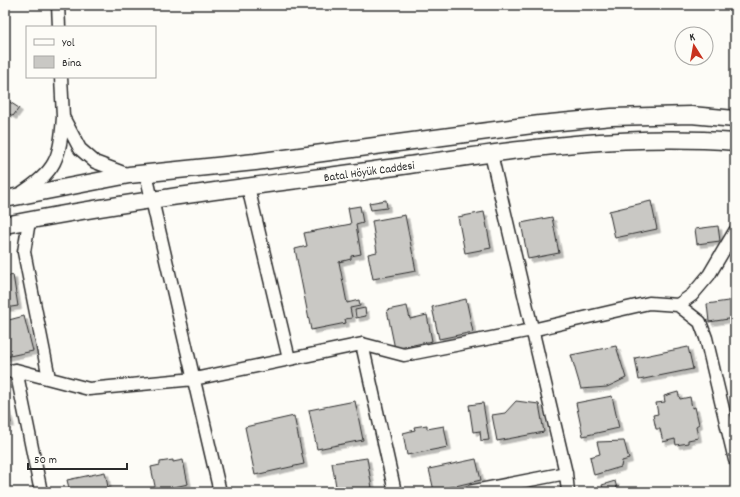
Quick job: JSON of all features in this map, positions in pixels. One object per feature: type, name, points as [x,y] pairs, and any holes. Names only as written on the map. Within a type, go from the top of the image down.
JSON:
[{"type":"main road","name":"Batal Höyük Caddesi","points":[[10,198],[129,176],[255,162],[547,123],[612,117],[691,115],[735,118]]},
{"type":"main road","name":"Batal Höyük Caddesi","points":[[5,225],[152,199],[491,154],[614,141],[690,138],[729,141]]},
{"type":"main road","points":[[729,141],[735,155]]},
{"type":"street","points":[[58,5],[59,26]]},
{"type":"street","points":[[10,198],[41,181],[51,168],[61,148],[63,117],[61,78]]},
{"type":"street","points":[[63,117],[80,149],[95,162],[129,176]]},
{"type":"street","points":[[491,154],[566,473],[568,492]]},
{"type":"street","points":[[146,174],[220,492]]},
{"type":"street","points":[[248,187],[289,359]]},
{"type":"street","points":[[29,221],[24,252],[49,378]]},
{"type":"street","points":[[678,305],[692,295],[708,275],[735,231]]},
{"type":"street","points":[[41,492],[11,371],[49,378],[89,388],[194,379],[362,344],[404,355],[532,330],[649,303],[678,305],[700,322],[706,338],[735,460]]},
{"type":"street","points":[[362,344],[396,492]]},
{"type":"street","points":[[469,492],[566,473]]},
{"type":"building","points":[[5,99],[19,108],[13,116],[5,111]]},
{"type":"building","points":[[386,200],[387,208],[371,210],[369,203]]},
{"type":"building","points":[[651,201],[657,229],[615,238],[609,211]]},
{"type":"building","points":[[360,206],[363,223],[356,225],[361,254],[351,256],[351,259],[339,262],[347,303],[359,300],[360,306],[350,308],[352,318],[345,319],[346,323],[311,330],[295,249],[307,246],[304,233],[351,224],[348,208]]},
{"type":"building","points":[[484,212],[491,248],[465,253],[458,217]]},
{"type":"building","points":[[405,215],[416,271],[373,279],[368,254],[377,252],[372,221]]},
{"type":"building","points":[[552,217],[559,253],[528,259],[521,223]]},
{"type":"building","points":[[718,226],[720,241],[697,244],[695,229]]},
{"type":"building","points":[[13,275],[18,306],[5,308],[5,277]]},
{"type":"building","points":[[466,299],[473,332],[439,339],[432,307]]},
{"type":"building","points":[[735,300],[735,318],[709,322],[707,304]]},
{"type":"building","points":[[407,306],[410,319],[427,315],[432,341],[395,349],[387,310]]},
{"type":"building","points":[[365,308],[366,316],[356,318],[355,310]]},
{"type":"building","points":[[24,316],[33,351],[5,357],[5,321]]},
{"type":"building","points":[[616,346],[626,378],[607,387],[581,389],[571,355]]},
{"type":"building","points":[[688,347],[693,369],[639,380],[635,358]]},
{"type":"building","points":[[678,392],[680,399],[690,397],[692,408],[695,407],[699,424],[696,426],[698,438],[688,440],[688,443],[676,445],[675,439],[663,442],[660,429],[656,429],[653,415],[658,414],[656,403],[665,402],[664,396]]},
{"type":"building","points":[[612,396],[619,428],[583,436],[576,403]]},
{"type":"building","points":[[355,401],[363,440],[317,449],[309,410]]},
{"type":"building","points":[[516,401],[539,404],[544,432],[497,441],[492,415],[505,413]]},
{"type":"building","points":[[5,402],[11,423],[5,424]]},
{"type":"building","points":[[483,403],[489,440],[481,441],[480,431],[473,432],[469,405]]},
{"type":"building","points":[[294,416],[304,464],[255,475],[245,427]]},
{"type":"building","points":[[427,425],[427,429],[444,426],[448,447],[407,455],[403,433],[415,430],[414,427]]},
{"type":"building","points":[[624,441],[629,459],[622,461],[621,467],[594,475],[590,457],[600,454],[597,442]]},
{"type":"building","points":[[367,458],[372,488],[337,492],[332,463]]},
{"type":"building","points":[[476,459],[481,480],[434,491],[429,469]]},
{"type":"building","points":[[173,460],[173,462],[183,460],[188,484],[156,491],[151,467],[160,465],[160,462]]},
{"type":"building","points":[[105,472],[109,492],[70,492],[67,480]]},
{"type":"building","points":[[615,481],[618,492],[604,492],[602,485]]}]
